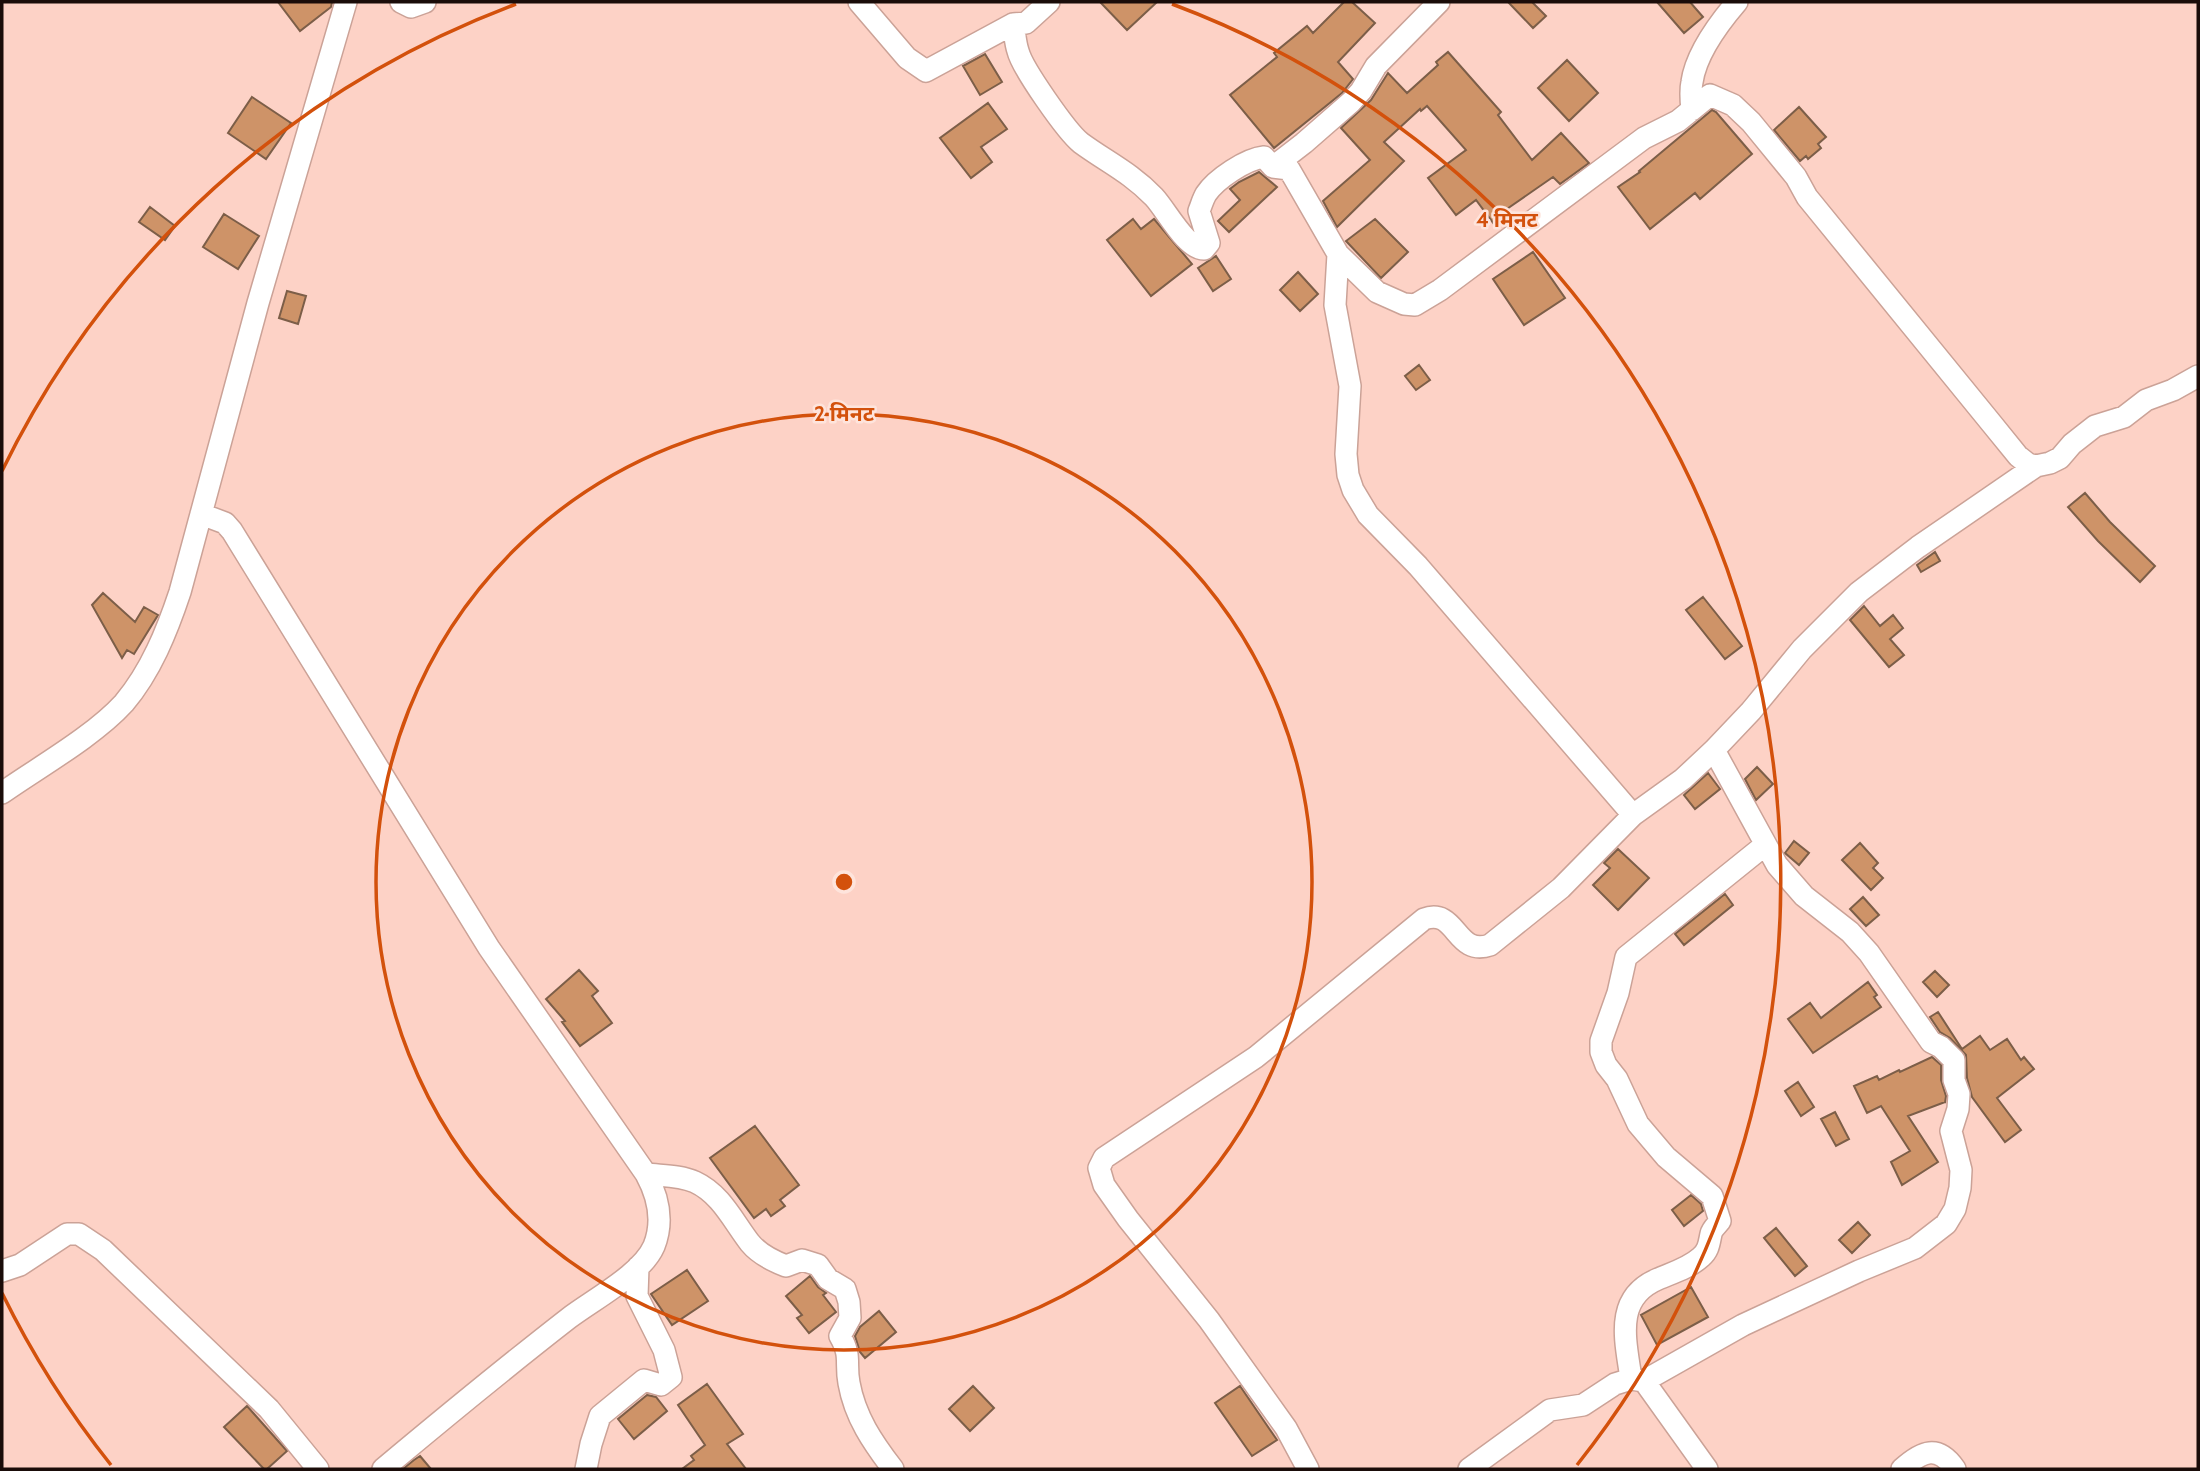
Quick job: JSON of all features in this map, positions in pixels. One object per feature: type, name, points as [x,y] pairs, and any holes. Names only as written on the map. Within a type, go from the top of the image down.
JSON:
[{"type":"street","points":[[2,793],[99,726],[125,702],[160,645],[210,518],[258,303],[346,2]]},
{"type":"street","points":[[401,2],[411,7],[425,2]]},
{"type":"street","points":[[859,2],[907,58],[926,71],[1013,24],[1026,23],[1049,2]]},
{"type":"street","points":[[1273,167],[1351,102],[1376,66],[1439,2]]},
{"type":"street","points":[[1692,110],[1692,80],[1695,72],[1711,37],[1737,2]]},
{"type":"street","points":[[1013,24],[1023,64],[1067,128],[1079,141],[1139,183],[1166,209],[1189,243],[1197,249],[1204,249],[1209,243],[1199,211],[1207,194],[1237,168],[1264,157],[1273,167],[1289,169],[1338,254],[1377,292],[1404,304],[1415,305],[1440,290],[1644,138],[1662,131],[1710,95],[1733,105],[1751,122],[1796,177],[1807,197],[2018,456],[2028,464],[2036,466]]},
{"type":"street","points":[[1338,254],[1335,304],[1350,386],[1346,454],[1353,490],[1368,515],[1418,566],[1633,815]]},
{"type":"street","points":[[1308,1469],[1286,1428],[1217,1331],[1104,1185],[1099,1168],[1104,1158],[1256,1057],[1424,919],[1433,916],[1442,918],[1460,938],[1474,947],[1490,945],[1561,888],[1633,815],[1683,779],[1714,750],[1751,711],[1802,649],[1859,592],[1910,553],[2036,466],[2060,458],[2072,444],[2095,426],[2124,416],[2146,400],[2173,390],[2198,376]]},
{"type":"street","points":[[210,518],[232,531],[489,948],[646,1174],[658,1203],[659,1219],[654,1247],[638,1267],[570,1317],[383,1469]]},
{"type":"street","points":[[1469,1469],[1550,1410],[1583,1405],[1615,1384],[1637,1380],[1743,1325],[1915,1248],[1946,1224],[1955,1209],[1961,1170],[1951,1131],[1958,1109],[1959,1094],[1954,1080],[1954,1060],[1941,1047],[1931,1042],[1869,953],[1850,932],[1787,878],[1765,845],[1714,750]]},
{"type":"street","points":[[1707,1469],[1637,1380],[1625,1318],[1639,1292],[1653,1281],[1691,1265],[1703,1256],[1711,1244],[1711,1231],[1720,1221],[1712,1196],[1666,1157],[1638,1124],[1616,1079],[1606,1065],[1601,1052],[1601,1041],[1618,993],[1626,957],[1765,845]]},
{"type":"street","points":[[646,1174],[681,1177],[696,1182],[712,1193],[760,1253],[786,1266],[802,1260],[818,1265],[828,1279],[845,1289],[850,1318],[840,1336],[847,1350],[853,1401],[868,1435],[893,1469]]},
{"type":"street","points":[[2,1271],[20,1265],[66,1234],[79,1234],[89,1239],[269,1409],[318,1469]]},
{"type":"street","points":[[586,1469],[600,1416],[644,1380],[661,1385],[671,1377],[664,1349],[637,1296],[638,1267]]},
{"type":"street","points":[[1902,1469],[1928,1452],[1936,1452],[1945,1457],[1955,1469]]},
{"type":"building","points":[[278,2],[332,2],[331,7],[300,31]]},
{"type":"building","points":[[1100,2],[1157,2],[1127,30]]},
{"type":"building","points":[[1344,2],[1352,2],[1375,23],[1338,62],[1353,79],[1342,93],[1274,148],[1230,95],[1277,57],[1274,53],[1307,26],[1313,33]]},
{"type":"building","points":[[1508,2],[1532,2],[1546,16],[1533,28]]},
{"type":"building","points":[[1657,2],[1690,2],[1703,17],[1684,33]]},
{"type":"building","points":[[1448,52],[1501,112],[1498,115],[1532,160],[1561,133],[1589,163],[1560,184],[1553,177],[1504,211],[1506,215],[1494,224],[1476,200],[1456,215],[1428,178],[1466,150],[1427,106],[1421,111],[1420,109],[1384,142],[1404,161],[1337,227],[1323,201],[1370,160],[1341,128],[1371,100],[1388,73],[1407,93],[1438,65],[1436,62]]},
{"type":"building","points":[[985,54],[1002,82],[980,95],[963,66]]},
{"type":"building","points":[[1567,60],[1598,93],[1569,121],[1538,88]]},
{"type":"building","points":[[252,97],[291,123],[266,159],[228,133]]},
{"type":"building","points":[[988,103],[1007,129],[981,147],[992,162],[971,178],[940,138]]},
{"type":"building","points":[[1799,107],[1826,137],[1818,144],[1821,148],[1808,159],[1806,156],[1800,161],[1774,130]]},
{"type":"building","points":[[1712,110],[1752,154],[1700,199],[1695,193],[1650,229],[1618,187],[1640,172]]},
{"type":"building","points":[[1259,172],[1277,187],[1229,232],[1218,221],[1240,200],[1230,189]]},
{"type":"building","points":[[150,207],[175,226],[165,240],[139,222]]},
{"type":"building","points":[[224,214],[259,236],[238,269],[203,247]]},
{"type":"building","points":[[1133,219],[1141,229],[1154,219],[1192,264],[1151,296],[1107,240]]},
{"type":"building","points":[[1375,219],[1408,252],[1381,278],[1346,241]]},
{"type":"building","points":[[1533,252],[1565,298],[1524,325],[1493,279]]},
{"type":"building","points":[[1216,256],[1231,279],[1213,291],[1198,268]]},
{"type":"building","points":[[1298,272],[1318,294],[1300,311],[1280,290]]},
{"type":"building","points":[[287,291],[306,296],[298,324],[279,318]]},
{"type":"building","points":[[1419,365],[1430,380],[1416,390],[1405,376]]},
{"type":"building","points":[[2085,493],[2155,566],[2140,582],[2068,507]]},
{"type":"building","points":[[1935,552],[1940,561],[1921,572],[1917,565]]},
{"type":"building","points":[[103,593],[135,622],[144,607],[158,615],[134,654],[127,650],[122,658],[92,605]]},
{"type":"building","points":[[1703,597],[1742,646],[1725,659],[1686,610]]},
{"type":"building","points":[[1864,606],[1880,626],[1893,615],[1903,628],[1890,639],[1904,655],[1889,667],[1850,620]]},
{"type":"building","points":[[1757,767],[1773,784],[1756,800],[1745,779]]},
{"type":"building","points":[[1708,773],[1720,789],[1695,809],[1684,795]]},
{"type":"building","points":[[1794,841],[1809,853],[1799,865],[1785,853]]},
{"type":"building","points":[[1860,843],[1878,863],[1873,868],[1883,878],[1871,890],[1842,860]]},
{"type":"building","points":[[1618,849],[1649,878],[1618,910],[1593,885],[1610,868],[1604,863]]},
{"type":"building","points":[[1725,894],[1733,905],[1684,945],[1675,934]]},
{"type":"building","points":[[1863,897],[1879,915],[1866,926],[1850,909]]},
{"type":"building","points":[[579,970],[598,991],[592,996],[612,1023],[580,1046],[562,1022],[565,1021],[546,999]]},
{"type":"building","points":[[1935,971],[1949,985],[1937,997],[1923,982]]},
{"type":"building","points":[[1868,982],[1881,1007],[1813,1053],[1788,1019],[1810,1003],[1821,1018]]},
{"type":"building","points":[[1938,1012],[1962,1049],[1980,1036],[1990,1050],[2007,1039],[2021,1060],[2024,1057],[2034,1069],[1997,1098],[2021,1130],[2005,1142],[1972,1097],[1967,1078],[1966,1055],[1950,1038],[1940,1032],[1930,1017]]},
{"type":"building","points":[[1932,1057],[1941,1065],[1945,1103],[1908,1116],[1938,1162],[1902,1185],[1891,1162],[1910,1151],[1881,1106],[1867,1113],[1854,1086],[1877,1076],[1879,1080]]},
{"type":"building","points":[[1798,1082],[1814,1107],[1801,1116],[1785,1091]]},
{"type":"building","points":[[1835,1112],[1849,1139],[1836,1146],[1821,1119]]},
{"type":"building","points":[[755,1126],[799,1185],[780,1200],[785,1206],[771,1216],[766,1209],[754,1218],[710,1158]]},
{"type":"building","points":[[1691,1195],[1701,1204],[1703,1211],[1684,1226],[1672,1210]]},
{"type":"building","points":[[1858,1222],[1870,1235],[1852,1253],[1839,1240]]},
{"type":"building","points":[[1776,1228],[1807,1266],[1795,1276],[1764,1238]]},
{"type":"building","points":[[687,1270],[708,1301],[672,1325],[651,1294]]},
{"type":"building","points":[[810,1276],[826,1293],[823,1295],[836,1312],[809,1333],[797,1318],[802,1315],[786,1296]]},
{"type":"building","points":[[1691,1287],[1708,1317],[1657,1345],[1641,1315]]},
{"type":"building","points":[[879,1311],[896,1332],[865,1358],[855,1336],[860,1327]]},
{"type":"building","points":[[707,1384],[743,1434],[727,1444],[746,1469],[682,1469],[694,1460],[691,1456],[705,1445],[678,1405]]},
{"type":"building","points":[[973,1386],[994,1408],[970,1431],[949,1409]]},
{"type":"building","points":[[1240,1386],[1277,1440],[1252,1456],[1215,1403]]},
{"type":"building","points":[[647,1395],[656,1397],[667,1411],[634,1439],[618,1419]]},
{"type":"building","points":[[247,1406],[287,1451],[267,1469],[224,1427]]},
{"type":"building","points":[[420,1456],[431,1469],[403,1469],[414,1460]]}]
